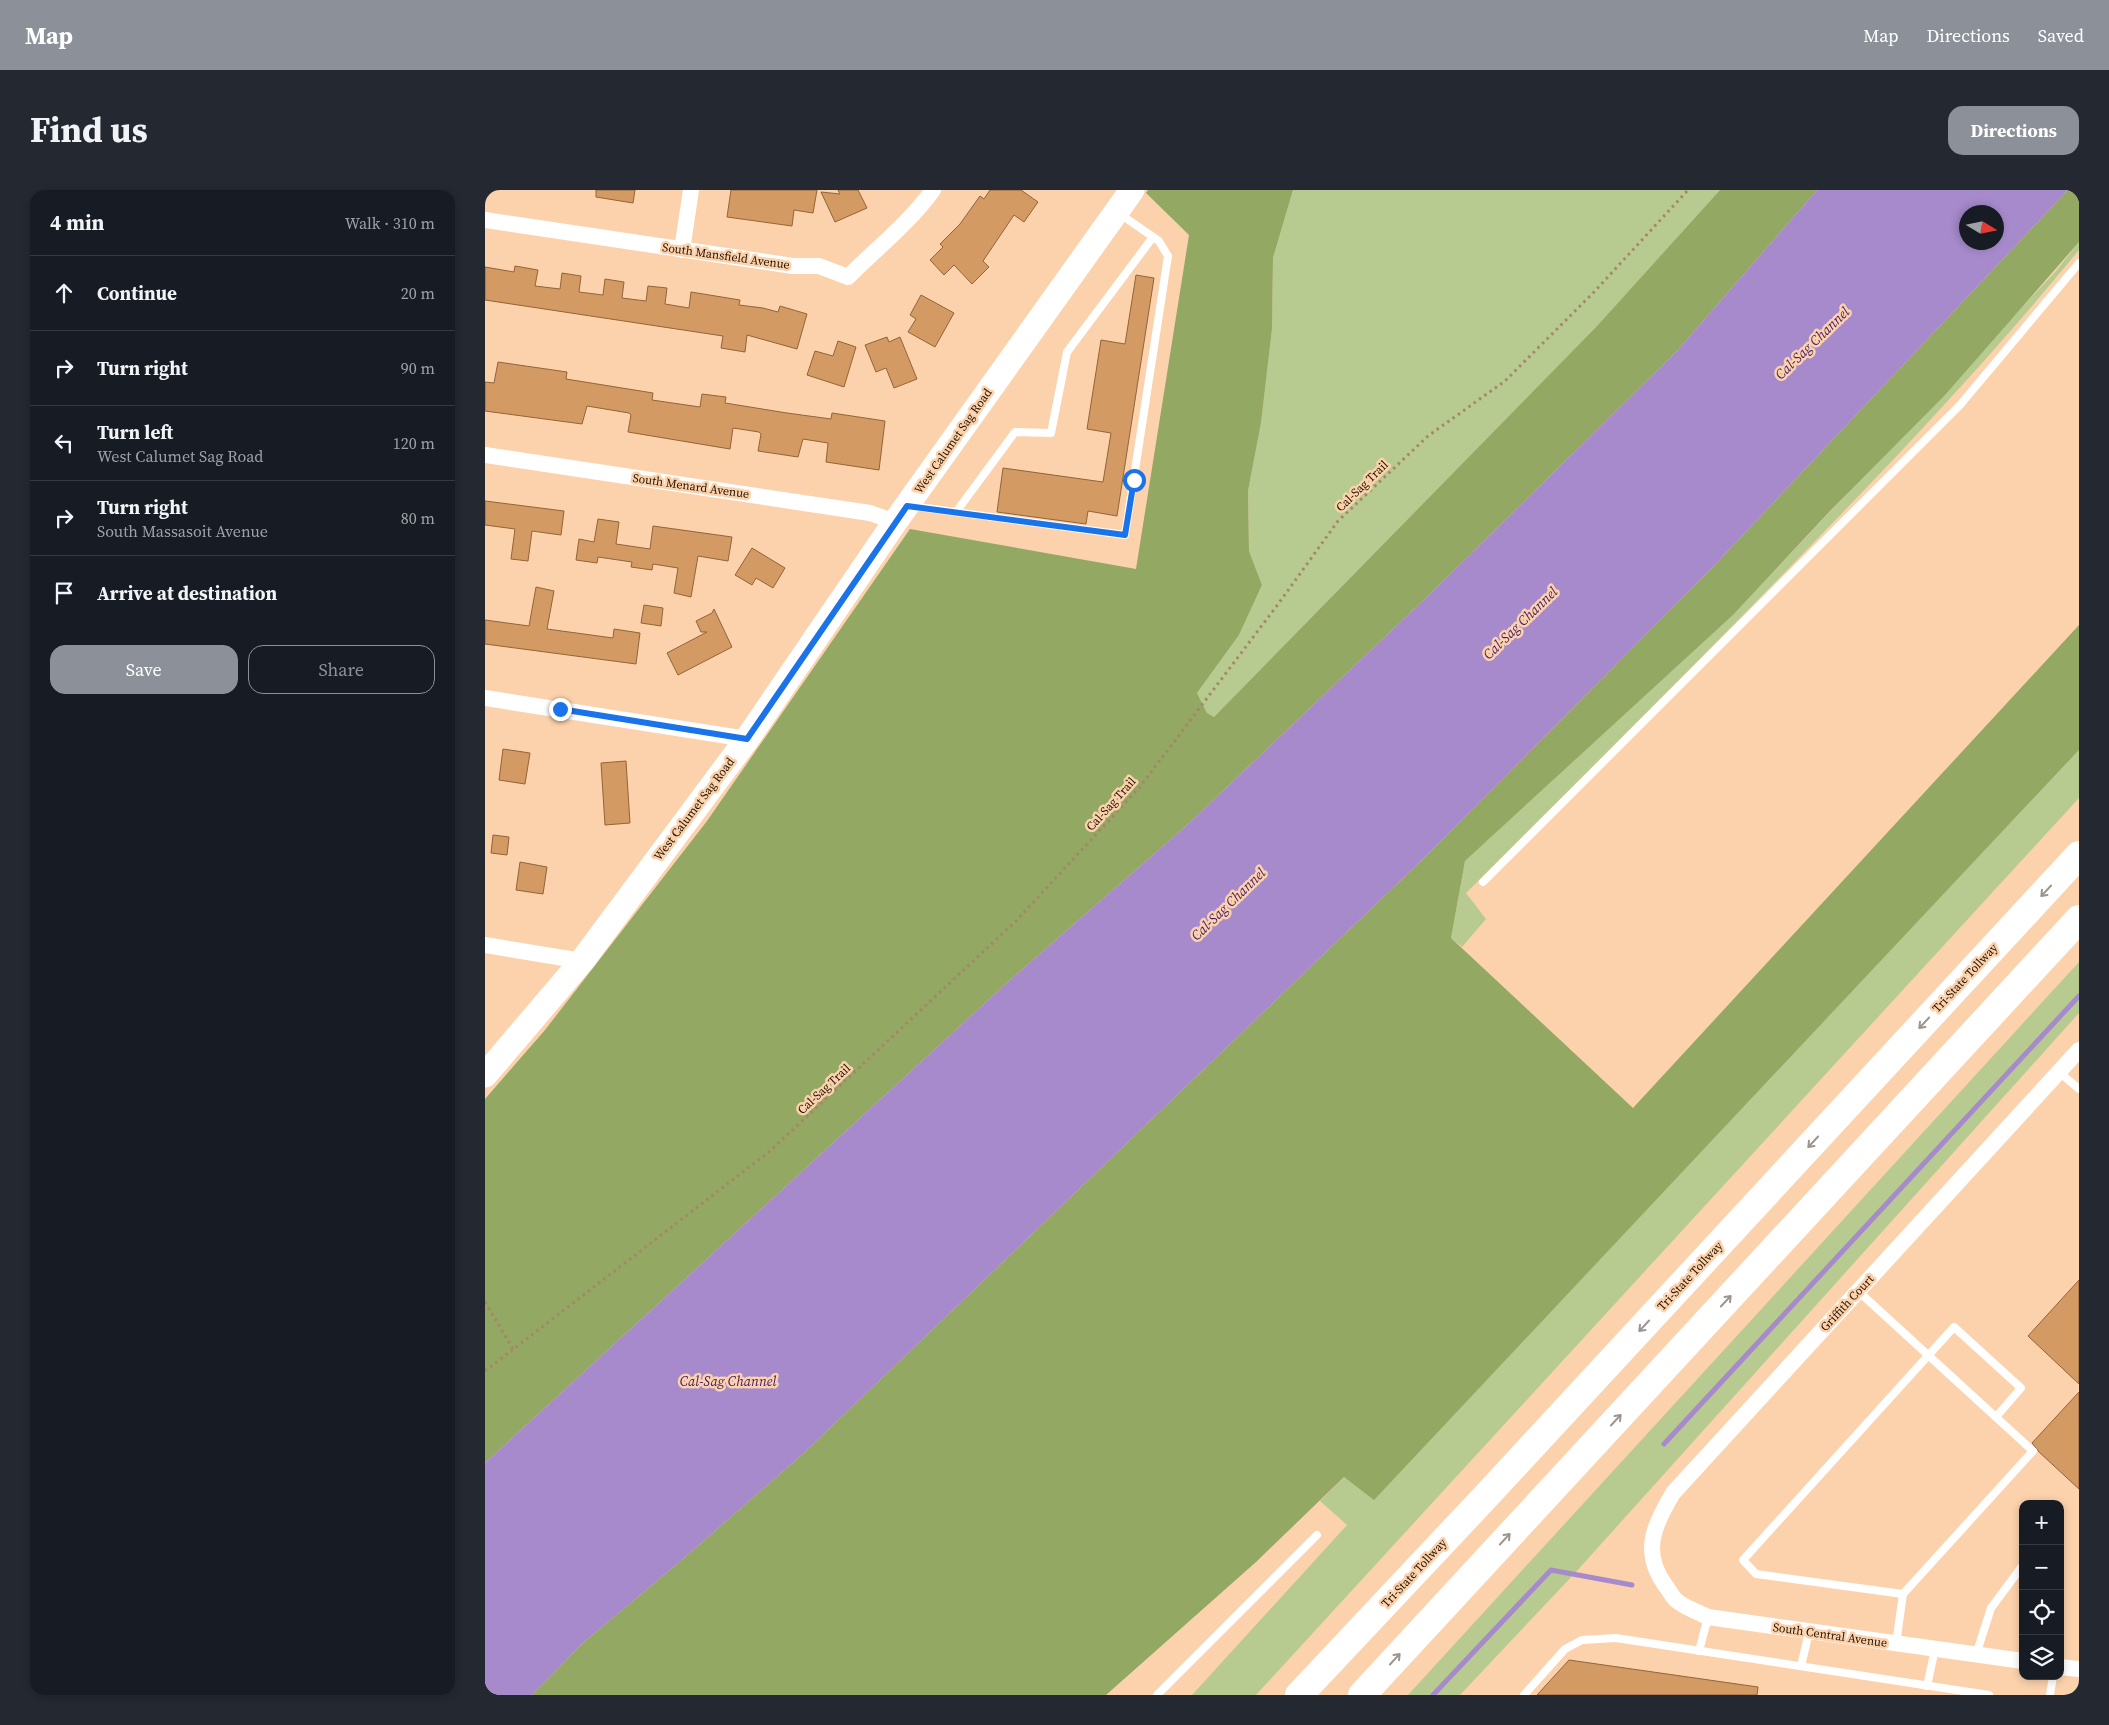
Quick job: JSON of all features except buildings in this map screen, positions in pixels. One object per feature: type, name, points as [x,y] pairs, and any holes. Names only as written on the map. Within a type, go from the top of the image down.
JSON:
[{"type":"highway","name":"Tri-State Tollway","points":[[1299,1695],[1502,1479],[2079,855]]},
{"type":"highway","points":[[1362,1695],[2079,919]]},
{"type":"main road","name":"West Calumet Sag Road","points":[[485,1075],[582,961],[747,739],[901,514],[1132,190]]},
{"type":"street","points":[[682,250],[691,190]]},
{"type":"street","name":"South Mansfield Avenue","points":[[485,220],[793,266],[819,266],[848,277],[884,241],[905,225],[932,191]]},
{"type":"street","name":"South Menard Avenue","points":[[485,455],[870,513],[901,514]]},
{"type":"street","points":[[485,698],[747,739]]},
{"type":"street","points":[[485,946],[582,961]]},
{"type":"street","name":"Griffith Court","points":[[1656,1572],[1652,1557],[1653,1535],[1659,1517],[1673,1493],[2079,1050]]},
{"type":"street","name":"South Central Avenue","points":[[1656,1572],[1677,1600],[1708,1617],[2019,1660]]},
{"type":"street","points":[[2064,1667],[2079,1669]]},
{"type":"lane","points":[[901,514],[956,512],[1125,535],[1168,256],[1159,241],[1117,211]]},
{"type":"lane","points":[[956,512],[1015,432],[1051,433],[1067,352],[1153,237]]},
{"type":"lane","points":[[1483,882],[1960,405],[2079,263]]},
{"type":"lane","points":[[2059,1072],[2079,1089]]},
{"type":"lane","points":[[1858,1291],[2033,1451],[1903,1594],[1896,1644]]},
{"type":"lane","points":[[1903,1594],[1756,1574],[1743,1560],[1954,1327],[2021,1388],[1996,1417]]},
{"type":"lane","points":[[1157,1695],[1317,1535]]},
{"type":"lane","points":[[1976,1655],[1991,1608],[2019,1570]]},
{"type":"lane","points":[[1699,1651],[1708,1617]]},
{"type":"lane","points":[[1801,1666],[1809,1632]]},
{"type":"lane","points":[[1524,1695],[1565,1649],[1582,1640],[1616,1638],[1989,1695]]},
{"type":"lane","points":[[1927,1686],[1935,1649]]},
{"type":"lane","points":[[2050,1695],[2052,1680]]},
{"type":"path","name":"Cal-Sag Trail","points":[[485,1371],[770,1151],[1016,921],[1139,788],[1338,522],[1428,436],[1505,381],[1594,292],[1688,190]]},
{"type":"path","points":[[485,1302],[513,1349]]},
{"type":"green space","points":[[1148,190],[1293,190],[1273,258],[1272,329],[1261,423],[1248,491],[1249,551],[1262,585],[1239,635],[1197,693],[1207,713],[1214,717],[1597,326],[1720,190],[1817,190],[1676,352],[1432,592],[1186,826],[1010,980],[485,1463],[485,1099],[545,1030],[707,821],[910,529],[1136,569],[1189,235],[1146,193]]},
{"type":"green space","points":[[1293,190],[1720,190],[1597,326],[1214,717],[1207,713],[1197,693],[1239,635],[1262,585],[1249,551],[1248,491],[1261,423],[1272,329],[1273,258]]},
{"type":"green space","points":[[2068,190],[2079,190],[2079,242],[1945,395],[1831,510],[1733,615],[1465,861],[1451,938],[1633,1108],[2079,625],[2079,750],[1374,1500],[1344,1477],[1256,1562],[1106,1695],[532,1695],[584,1642],[676,1565],[805,1452],[1423,859],[1711,569]]},
{"type":"green space","points":[[2079,242],[2079,250],[2045,291],[1901,451],[1710,649],[1466,893],[1486,919],[1462,947],[1451,938],[1465,861],[1733,615],[2056,271]]},
{"type":"green space","points":[[2079,750],[2079,798],[1256,1695],[1192,1695],[1347,1525],[1320,1501],[1344,1477],[1374,1499]]},
{"type":"green space","points":[[2079,962],[2079,1013],[1575,1573],[1460,1695],[1408,1695]]},
{"type":"water","name":"Cal-Sag Channel","points":[[1817,190],[2068,190],[1711,569],[1423,859],[805,1452],[676,1565],[584,1642],[532,1695],[485,1695],[485,1463],[1010,980],[1186,826],[1432,592],[1676,352]]},
{"type":"waterway","points":[[1664,1444],[2079,996]]},
{"type":"waterway","points":[[1433,1695],[1551,1570],[1632,1585]]},
{"type":"route","points":[[560,709],[747,739],[907,506],[1125,535],[1134,480]]}]
